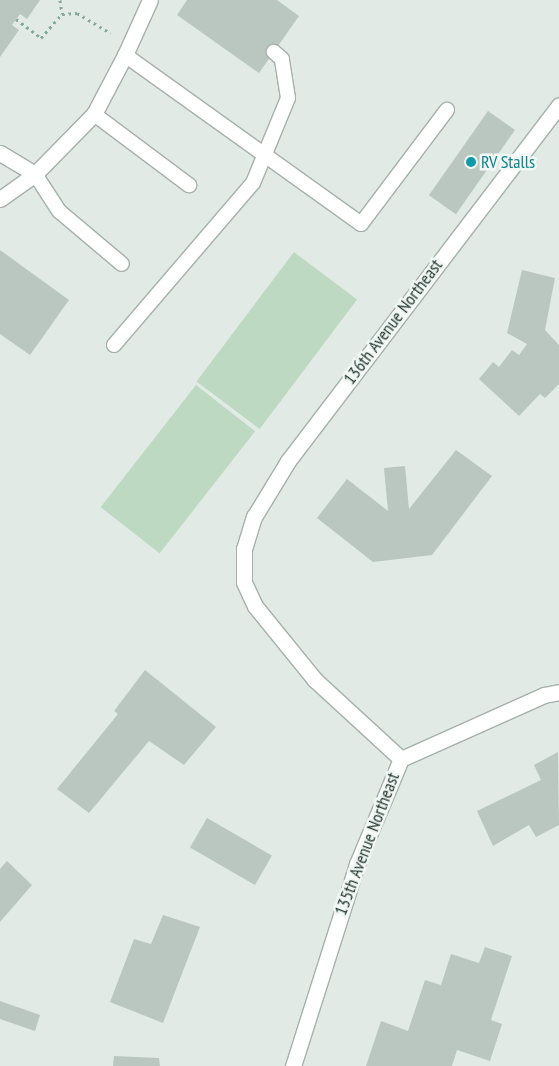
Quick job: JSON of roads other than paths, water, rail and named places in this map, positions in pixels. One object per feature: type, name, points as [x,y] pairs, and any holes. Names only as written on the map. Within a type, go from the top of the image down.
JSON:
[{"type":"street","points":[[0,199],[35,174],[94,114],[128,50],[150,0]]},
{"type":"street","name":"136th Avenue Northeast","points":[[401,759],[315,680],[255,606],[244,582],[244,548],[254,517],[288,461],[559,105]]},
{"type":"street","points":[[0,153],[35,174]]},
{"type":"street","name":"135th Avenue Northeast","points":[[292,1066],[357,864],[401,759],[544,695],[559,692]]},
{"type":"lane","points":[[128,50],[265,157],[361,224],[447,110]]},
{"type":"lane","points":[[114,345],[253,183],[288,98],[282,59],[274,52]]},
{"type":"lane","points":[[94,114],[189,185]]},
{"type":"lane","points":[[35,174],[59,211],[122,264]]},
{"type":"place","name":"RV Stalls","points":[[471,162]]}]
